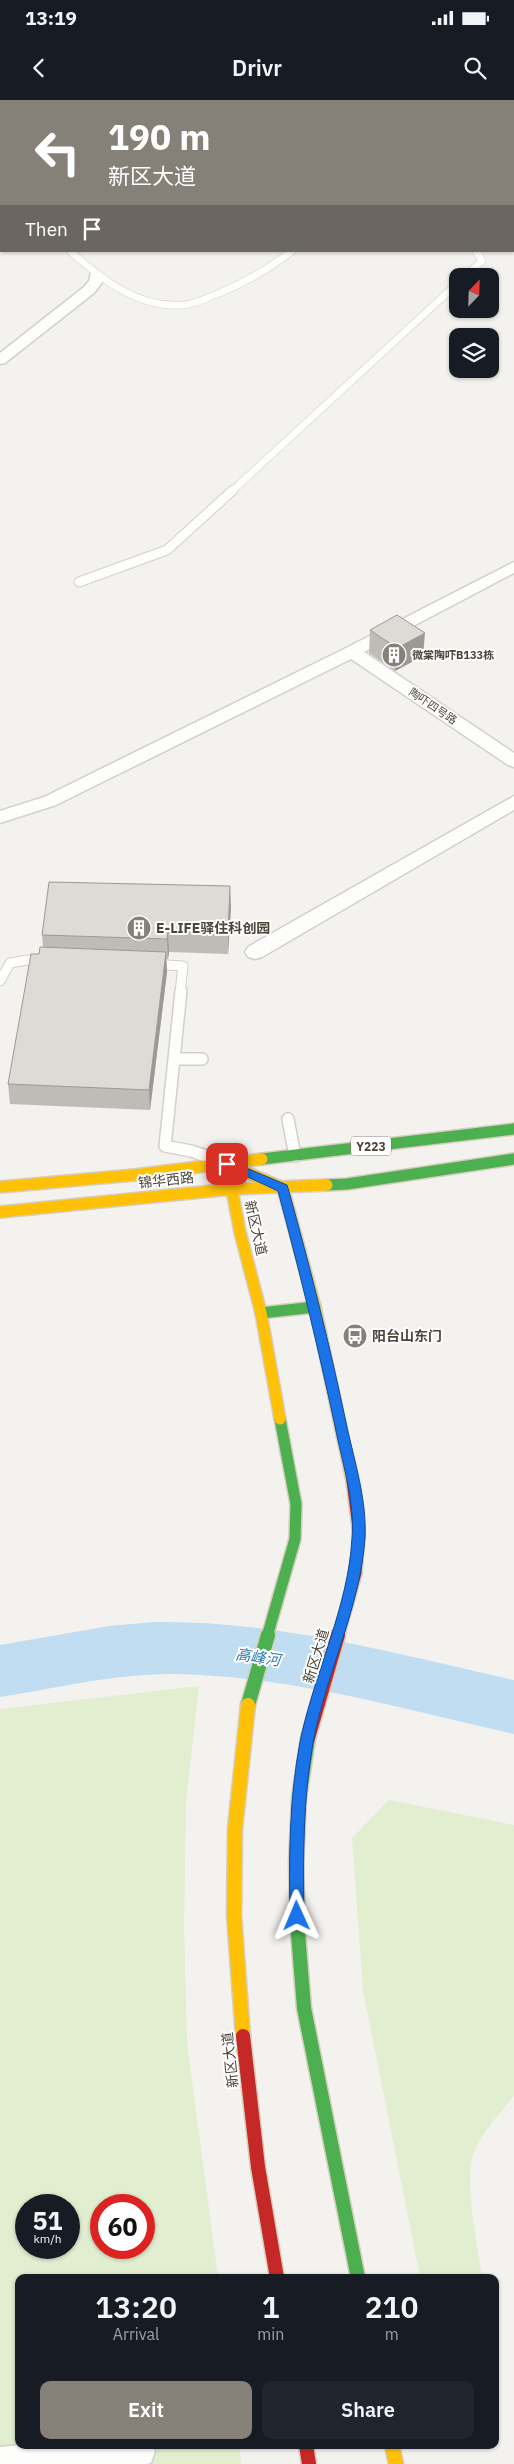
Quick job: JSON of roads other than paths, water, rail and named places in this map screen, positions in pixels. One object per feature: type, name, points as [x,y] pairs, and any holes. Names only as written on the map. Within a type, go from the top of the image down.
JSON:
[{"type":"main road","name":"锦华西路","points":[[0,1187],[227,1164],[514,1129]]},
{"type":"main road","name":"锦华西路","points":[[0,1212],[232,1189],[348,1184],[410,1172],[514,1158]]},
{"type":"main road","name":"新区大道","points":[[227,1164],[283,1188],[315,1307],[356,1499],[359,1535],[356,1574],[307,1741],[299,1798],[296,1863],[298,1933],[304,2008],[357,2274]]},
{"type":"main road","name":"新区大道","points":[[227,1164],[240,1232],[261,1313],[296,1504],[294,1539],[248,1702],[235,1829],[234,1915],[239,2005],[258,2167],[276,2274]]},
{"type":"main road","points":[[261,1313],[315,1307]]},
{"type":"main road","points":[[307,2449],[309,2464]]},
{"type":"main road","points":[[393,2449],[396,2464]]},
{"type":"street","points":[[0,360],[89,290],[96,281],[96,275]]},
{"type":"street","points":[[0,817],[50,801],[352,652],[514,566]]},
{"type":"street","name":"陶吓四号路","points":[[352,652],[514,761]]},
{"type":"street","points":[[255,952],[514,802]]},
{"type":"street","points":[[0,2463],[139,2451]]},
{"type":"lane","points":[[71,252],[96,275],[126,292],[145,300],[167,304],[184,304],[244,283],[277,264],[291,252]]},
{"type":"lane","points":[[474,268],[482,261],[477,252]]},
{"type":"lane","points":[[79,582],[167,550],[449,291]]},
{"type":"lane","points":[[0,981],[10,963],[27,960],[56,961]]},
{"type":"lane","points":[[144,964],[183,966],[165,1146],[191,1151],[227,1164]]},
{"type":"lane","points":[[174,1059],[202,1059]]},
{"type":"lane","points":[[288,1119],[295,1156]]},
{"type":"waterway","name":"高峰河","points":[[0,1671],[132,1650],[154,1648],[218,1650],[260,1655],[346,1670],[514,1707]]},
{"type":"place","name":"微棠陶吓B133栋","points":[[394,655]]},
{"type":"place","name":"E-LIFE驿住科创园","points":[[139,928]]},
{"type":"place","name":"阳台山东门","points":[[355,1336]]}]
